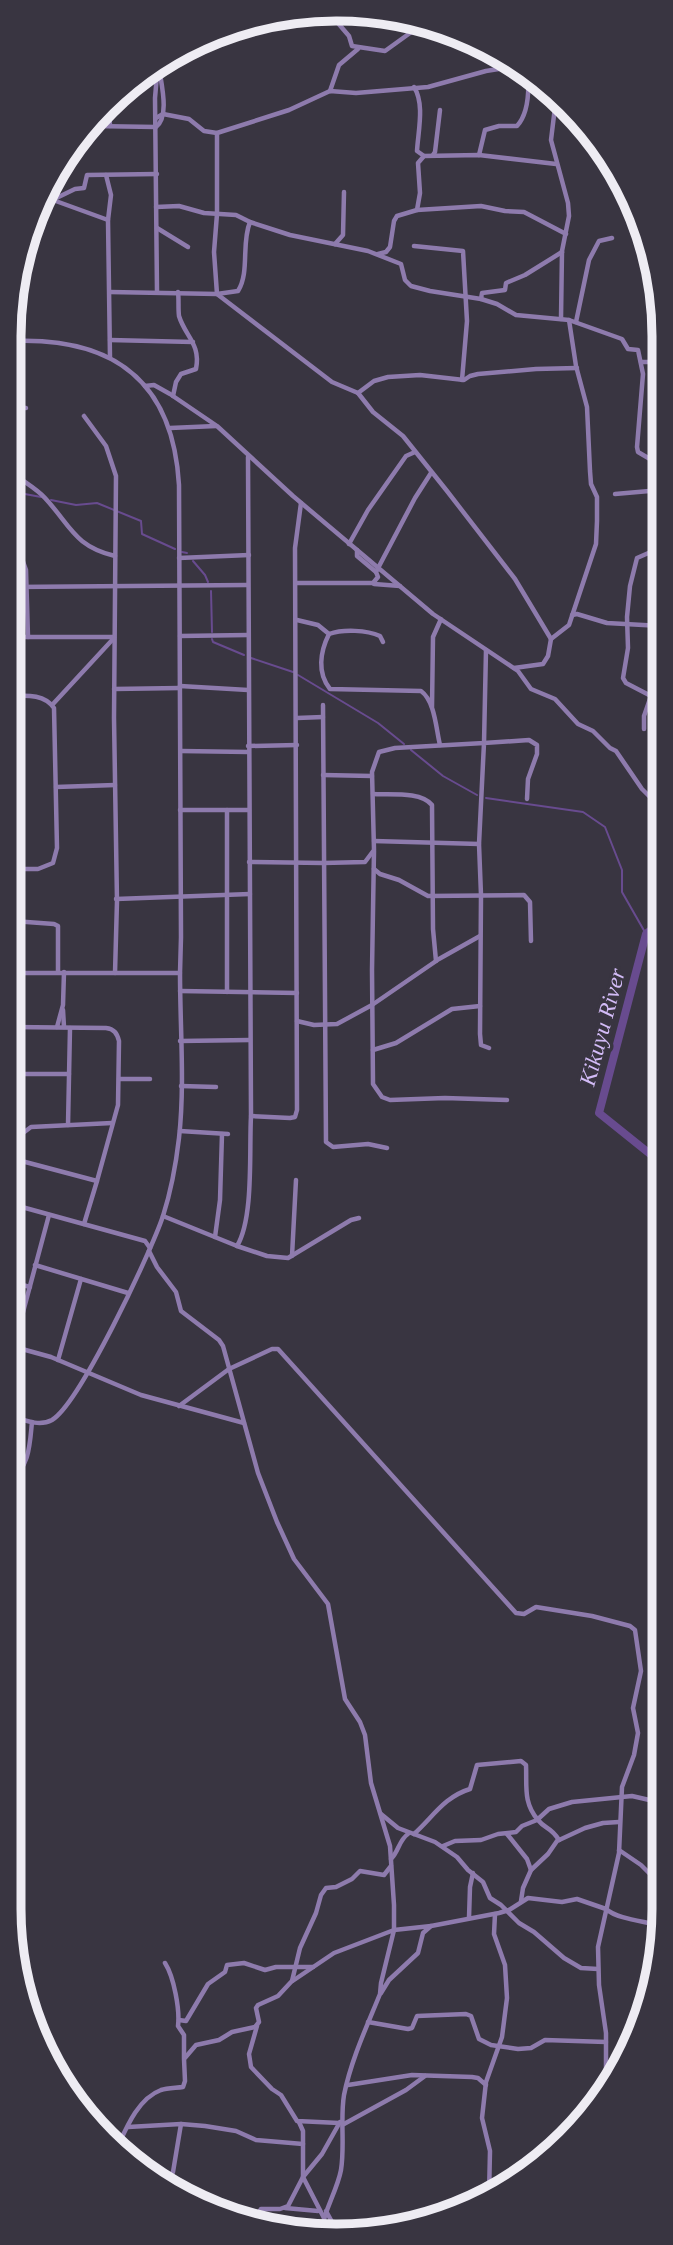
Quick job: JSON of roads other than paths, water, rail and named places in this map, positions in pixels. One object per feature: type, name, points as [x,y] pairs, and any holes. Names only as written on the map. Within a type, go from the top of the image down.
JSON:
[{"type":"street","points":[[336,21],[349,36],[352,46],[359,48],[385,51],[415,31]]},
{"type":"street","points":[[330,91],[339,65],[359,48]]},
{"type":"street","points":[[156,118],[163,114],[189,119],[204,131],[217,133],[289,110],[330,91],[356,93],[441,85],[503,69]]},
{"type":"street","points":[[101,126],[156,127],[163,120],[159,75]]},
{"type":"street","points":[[157,292],[158,76]]},
{"type":"street","points":[[479,155],[485,130],[499,126],[517,126],[521,122],[528,98],[528,85]]},
{"type":"street","points":[[414,87],[420,106],[417,151],[420,193],[417,210]]},
{"type":"street","points":[[555,108],[551,140],[569,216],[562,251],[561,319]]},
{"type":"street","points":[[432,156],[435,152],[440,110]]},
{"type":"street","points":[[109,117],[110,126]]},
{"type":"street","points":[[217,133],[214,252],[217,294],[332,382],[358,394],[373,412],[403,436],[515,579],[551,639],[548,656],[543,664],[539,667],[513,668]]},
{"type":"street","points":[[417,151],[424,156],[479,155],[556,164]]},
{"type":"street","points":[[418,163],[424,156]]},
{"type":"street","points":[[53,200],[75,189],[84,188],[88,175],[157,174]]},
{"type":"street","points":[[106,175],[111,195],[108,220],[110,358]]},
{"type":"street","points":[[334,244],[343,235],[344,192]]},
{"type":"street","points":[[53,200],[108,220]]},
{"type":"street","points":[[156,207],[178,206],[192,211],[236,215],[290,234],[326,241],[401,264],[405,281],[411,286],[481,299],[516,315],[569,320],[622,339],[628,349],[638,350],[641,362],[643,395],[637,447],[638,452],[652,460]]},
{"type":"street","points":[[375,255],[386,252],[390,247],[397,216],[417,210],[481,206],[524,212],[566,234]]},
{"type":"street","points":[[110,292],[234,292],[241,288],[245,243],[250,222]]},
{"type":"street","points":[[156,227],[188,247]]},
{"type":"street","points":[[576,322],[589,260],[599,240],[612,238]]},
{"type":"street","points":[[414,246],[463,251],[467,321],[461,380]]},
{"type":"street","points":[[481,299],[482,293],[505,290],[506,283],[525,275],[562,251]]},
{"type":"street","points":[[173,396],[181,374],[196,369],[197,351],[179,316],[178,292]]},
{"type":"street","points":[[551,639],[566,629],[596,544],[598,510],[597,497],[591,484],[587,407],[569,320]]},
{"type":"street","points":[[179,342],[185,326]]},
{"type":"street","points":[[110,340],[193,342]]},
{"type":"street","points":[[21,341],[70,345],[110,358],[145,386],[170,428],[178,472],[181,751],[181,1086],[180,1131],[174,1174],[163,1216],[150,1250],[88,1374],[57,1416],[48,1422],[21,1419]]},
{"type":"street","points":[[641,362],[652,362]]},
{"type":"street","points":[[358,394],[373,381],[388,377],[420,375],[461,380],[478,374],[577,368]]},
{"type":"street","points":[[145,386],[154,385],[217,426],[301,503],[441,619],[513,668],[531,688],[555,699],[578,724],[593,731],[616,751],[652,799]]},
{"type":"street","points":[[21,408],[26,408]]},
{"type":"street","points":[[84,416],[101,437],[115,470],[115,973]]},
{"type":"street","points":[[170,428],[217,426]]},
{"type":"street","points":[[349,544],[376,499],[407,456],[415,452]]},
{"type":"street","points":[[237,1246],[244,1228],[248,1198],[251,1116],[248,457]]},
{"type":"street","points":[[376,572],[431,473]]},
{"type":"street","points":[[21,479],[44,496],[86,546],[115,556]]},
{"type":"street","points":[[615,494],[652,491]]},
{"type":"street","points":[[251,1116],[295,1117],[297,1110],[295,548],[301,503]]},
{"type":"street","points":[[356,549],[357,556],[376,572],[377,580],[369,585]]},
{"type":"street","points":[[644,729],[644,716],[651,696],[626,683],[623,678],[628,648],[630,586],[637,558],[652,551]]},
{"type":"street","points":[[179,558],[248,555]]},
{"type":"street","points":[[21,556],[25,562],[28,588],[28,637]]},
{"type":"street","points":[[296,583],[388,584],[403,587]]},
{"type":"street","points":[[21,588],[247,586]]},
{"type":"street","points":[[571,615],[577,614],[607,623],[652,626]]},
{"type":"street","points":[[432,711],[433,637],[441,619]]},
{"type":"street","points":[[297,620],[318,625],[329,634]]},
{"type":"street","points":[[383,642],[380,636],[369,631],[329,634],[321,662],[323,678],[330,689],[421,691],[427,695],[440,745]]},
{"type":"street","points":[[180,636],[247,635]]},
{"type":"street","points":[[21,637],[114,637]]},
{"type":"street","points":[[53,704],[114,637]]},
{"type":"street","points":[[486,650],[479,844],[480,1006],[481,1045],[489,1048]]},
{"type":"street","points":[[114,689],[180,687],[248,690]]},
{"type":"street","points":[[21,696],[36,696],[53,704],[56,713],[57,848],[53,863],[37,870],[21,869]]},
{"type":"street","points":[[323,705],[326,1142],[333,1147],[368,1144],[387,1148]]},
{"type":"street","points":[[297,718],[323,717]]},
{"type":"street","points":[[507,1100],[390,1100],[382,1097],[373,1084],[374,763],[379,752],[395,748],[529,740],[537,745],[537,754],[528,779],[527,799]]},
{"type":"street","points":[[181,751],[297,746]]},
{"type":"street","points":[[323,775],[372,776]]},
{"type":"street","points":[[56,787],[114,786]]},
{"type":"street","points":[[373,794],[419,797],[430,802],[433,812],[436,961]]},
{"type":"street","points":[[180,810],[249,810]]},
{"type":"street","points":[[227,810],[228,992]]},
{"type":"street","points":[[374,841],[479,844]]},
{"type":"street","points":[[249,862],[365,862],[374,850]]},
{"type":"street","points":[[374,869],[421,893],[434,896],[524,895],[530,902],[531,941]]},
{"type":"street","points":[[116,899],[250,894]]},
{"type":"street","points":[[21,921],[54,923],[58,926],[67,1028],[68,1125]]},
{"type":"street","points":[[297,1021],[337,1024],[372,1005],[436,961],[481,936]]},
{"type":"street","points":[[21,973],[180,973]]},
{"type":"street","points":[[180,991],[297,993]]},
{"type":"street","points":[[57,1027],[63,1005]]},
{"type":"street","points":[[373,1050],[396,1044],[452,1009],[480,1006]]},
{"type":"street","points":[[21,1027],[113,1029],[119,1041],[118,1105],[84,1224]]},
{"type":"street","points":[[180,1041],[250,1040]]},
{"type":"street","points":[[21,1074],[69,1074]]},
{"type":"street","points":[[118,1079],[150,1079]]},
{"type":"street","points":[[181,1086],[216,1087]]},
{"type":"street","points":[[21,1139],[23,1133],[31,1127],[112,1123]]},
{"type":"street","points":[[180,1131],[225,1134],[215,1237]]},
{"type":"street","points":[[21,1161],[97,1181]]},
{"type":"street","points":[[292,1257],[296,1180]]},
{"type":"street","points":[[21,1207],[145,1241],[157,1268],[177,1292],[181,1311],[219,1340],[258,1473],[290,1551],[328,1604],[344,1693],[364,1732],[370,1779],[390,1846],[391,1862],[394,1930],[380,1994]]},
{"type":"street","points":[[21,1316],[49,1215]]},
{"type":"street","points":[[163,1216],[237,1246],[285,1259],[351,1220],[359,1218]]},
{"type":"street","points":[[35,1265],[128,1293]]},
{"type":"street","points":[[58,1360],[81,1279]]},
{"type":"street","points":[[21,1285],[30,1287]]},
{"type":"street","points":[[21,1349],[58,1360],[141,1395],[244,1423]]},
{"type":"street","points":[[179,1406],[229,1369],[272,1349],[283,1352],[516,1613],[524,1614],[536,1607],[592,1616],[630,1626],[635,1630],[641,1671],[633,1708],[638,1733],[621,1797],[619,1850],[598,1947],[607,2042],[606,2072]]},
{"type":"street","points":[[21,1469],[26,1460],[32,1422]]},
{"type":"street","points":[[291,1981],[300,1947],[324,1890],[352,1879],[360,1871],[383,1875],[402,1840],[433,1812],[460,1792],[470,1789],[475,1768],[481,1764],[525,1762],[526,1802],[537,1820],[553,1830],[558,1840]]},
{"type":"street","points":[[442,1846],[455,1841],[481,1840],[516,1832],[522,1826],[537,1820],[549,1809],[569,1802],[632,1796],[652,1801]]},
{"type":"street","points":[[380,1814],[396,1827],[442,1846],[457,1857],[483,1882],[490,1898],[565,1958],[581,1968],[598,1969]]},
{"type":"street","points":[[521,1901],[531,1870],[558,1840],[585,1828],[619,1822]]},
{"type":"street","points":[[507,1833],[527,1859],[531,1870]]},
{"type":"street","points":[[619,1850],[652,1876]]},
{"type":"street","points":[[469,1918],[473,1873]]},
{"type":"street","points":[[324,2218],[318,2211],[303,2177],[303,2131],[299,2121],[283,2096],[272,2089],[251,2067],[249,2054],[257,2025],[257,2006],[278,1996],[291,1981],[334,1953],[394,1930],[495,1914],[532,1898],[562,1902],[575,1898],[626,1916],[635,1922],[651,1924]]},
{"type":"street","points":[[489,2184],[490,2151],[482,2124],[486,2085],[505,2020],[508,1988],[505,1965],[494,1934],[495,1914]]},
{"type":"street","points":[[285,2208],[303,2177],[341,2124],[354,2057],[380,1994],[389,1980],[418,1953],[423,1933],[431,1926]]},
{"type":"street","points":[[121,2140],[146,2099],[163,2089],[183,2087],[185,2081],[184,2035],[178,2026],[172,1978],[165,1963]]},
{"type":"street","points":[[179,2020],[187,2021],[208,1984],[225,1972],[227,1965],[244,1963],[265,1970],[315,1967]]},
{"type":"street","points":[[368,2022],[408,2029],[412,2028],[417,2016],[468,2014],[478,2038],[498,2047],[529,2048],[550,2040],[607,2042]]},
{"type":"street","points":[[184,2059],[199,2043],[217,2041],[232,2032],[257,2025]]},
{"type":"street","points":[[348,2085],[407,2075],[425,2075],[472,2077],[478,2078],[486,2085]]},
{"type":"street","points":[[299,2121],[341,2124],[406,2090],[425,2075]]},
{"type":"street","points":[[127,2127],[181,2124],[229,2129],[256,2140],[303,2144]]},
{"type":"street","points":[[169,2176],[173,2172],[181,2124]]},
{"type":"street","points":[[323,2223],[341,2171],[345,2140],[341,2124]]},
{"type":"street","points":[[258,2214],[261,2209],[318,2211]]},
{"type":"street","points":[[326,2210],[333,2224]]},
{"type":"waterway","points":[[21,493],[41,497]]},
{"type":"waterway","points":[[51,500],[76,505],[97,503],[141,521],[142,534],[175,549]]},
{"type":"waterway","points":[[182,552],[187,553]]},
{"type":"waterway","points":[[193,561],[208,582]]},
{"type":"waterway","points":[[211,591],[212,632]]},
{"type":"waterway","points":[[212,639],[213,642],[244,655]]},
{"type":"waterway","points":[[251,658],[293,672]]},
{"type":"waterway","points":[[298,675],[378,723],[404,744]]},
{"type":"waterway","points":[[411,750],[443,776],[477,795]]},
{"type":"waterway","points":[[486,798],[583,812],[605,827],[622,870],[622,892],[646,934]]},
{"type":"waterway","name":"Kikuyu River","points":[[652,929],[646,934],[599,1113],[652,1156]]}]
